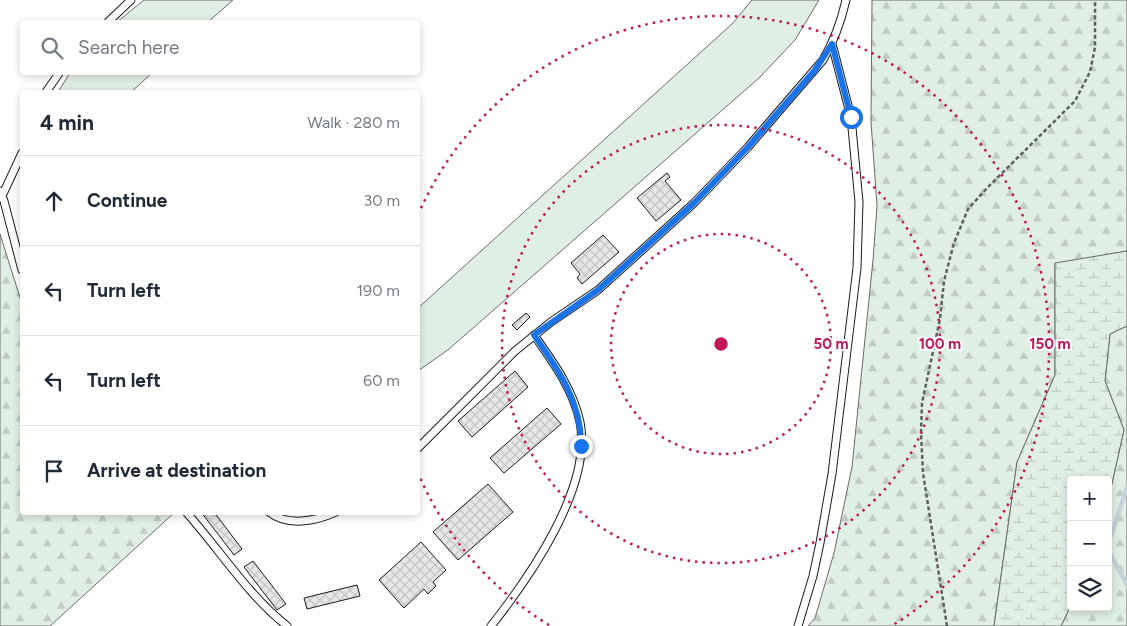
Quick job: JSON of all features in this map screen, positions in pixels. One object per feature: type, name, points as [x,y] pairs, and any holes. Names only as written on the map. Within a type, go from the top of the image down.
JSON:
[{"type":"lane","points":[[110,20],[131,0]]},
{"type":"lane","points":[[420,446],[497,368],[534,335],[598,290],[694,203],[748,147],[815,70],[832,44],[840,24],[846,0]]},
{"type":"lane","points":[[798,626],[818,551],[832,474],[856,268],[859,202],[851,117],[832,44]]},
{"type":"lane","points":[[47,90],[58,75]]},
{"type":"lane","points":[[20,157],[1,194],[20,263]]},
{"type":"lane","points":[[491,626],[562,517],[579,466],[580,422],[572,398],[555,365],[534,335]]},
{"type":"lane","points":[[189,515],[259,601],[287,626]]},
{"type":"lane","points":[[272,515],[276,518],[295,522],[329,515]]},
{"type":"path","points":[[948,626],[923,473],[922,433],[922,403],[940,319],[944,281],[954,243],[968,209],[1076,101],[1090,72],[1095,47],[1095,0]]},
{"type":"green space","points":[[144,0],[233,0],[210,20],[119,20]]},
{"type":"green space","points":[[752,0],[819,0],[795,40],[759,78],[449,349],[420,370],[420,306],[732,24]]},
{"type":"green space","points":[[872,0],[1127,0],[1127,251],[1055,264],[1055,375],[1017,462],[994,626],[808,626],[815,618],[834,553],[852,467],[877,206],[871,122]]},
{"type":"green space","points":[[69,75],[150,75],[133,90],[59,90]]},
{"type":"green space","points":[[0,234],[20,298],[20,515],[172,515],[50,626],[0,626]]},
{"type":"green space","points":[[1127,251],[1127,326],[1110,334],[1105,381],[1124,430],[1112,483],[1112,476],[1067,476],[1068,611],[1061,626],[994,626],[1017,462],[1055,375],[1055,263]]},
{"type":"green space","points":[[1127,326],[1127,626],[1061,626],[1068,611],[1112,611],[1112,483],[1124,430],[1105,381],[1110,334]]},
{"type":"building","points":[[667,173],[670,177],[665,181],[681,200],[656,221],[637,198]]},
{"type":"building","points":[[603,235],[619,252],[582,284],[577,278],[580,274],[571,263]]},
{"type":"building","points":[[526,313],[530,317],[517,330],[512,325]]},
{"type":"building","points":[[515,371],[528,387],[472,437],[458,421]]},
{"type":"building","points":[[547,408],[561,424],[504,473],[490,458]]},
{"type":"building","points":[[488,484],[513,512],[458,560],[433,532]]},
{"type":"building","points":[[203,515],[216,515],[242,549],[234,555]]},
{"type":"building","points":[[421,542],[446,570],[433,582],[436,586],[428,594],[424,589],[404,608],[379,580]]},
{"type":"building","points":[[253,561],[286,604],[277,610],[244,567]]},
{"type":"building","points":[[357,585],[360,596],[307,609],[304,598]]},
{"type":"waterway","points":[[1112,533],[1127,487]]},
{"type":"waterway","points":[[1112,557],[1127,585]]},
{"type":"route","points":[[581,446],[580,422],[572,398],[562,376],[534,335],[571,308],[587,299],[617,275],[694,203],[748,147],[815,70],[832,44],[851,117]]}]
